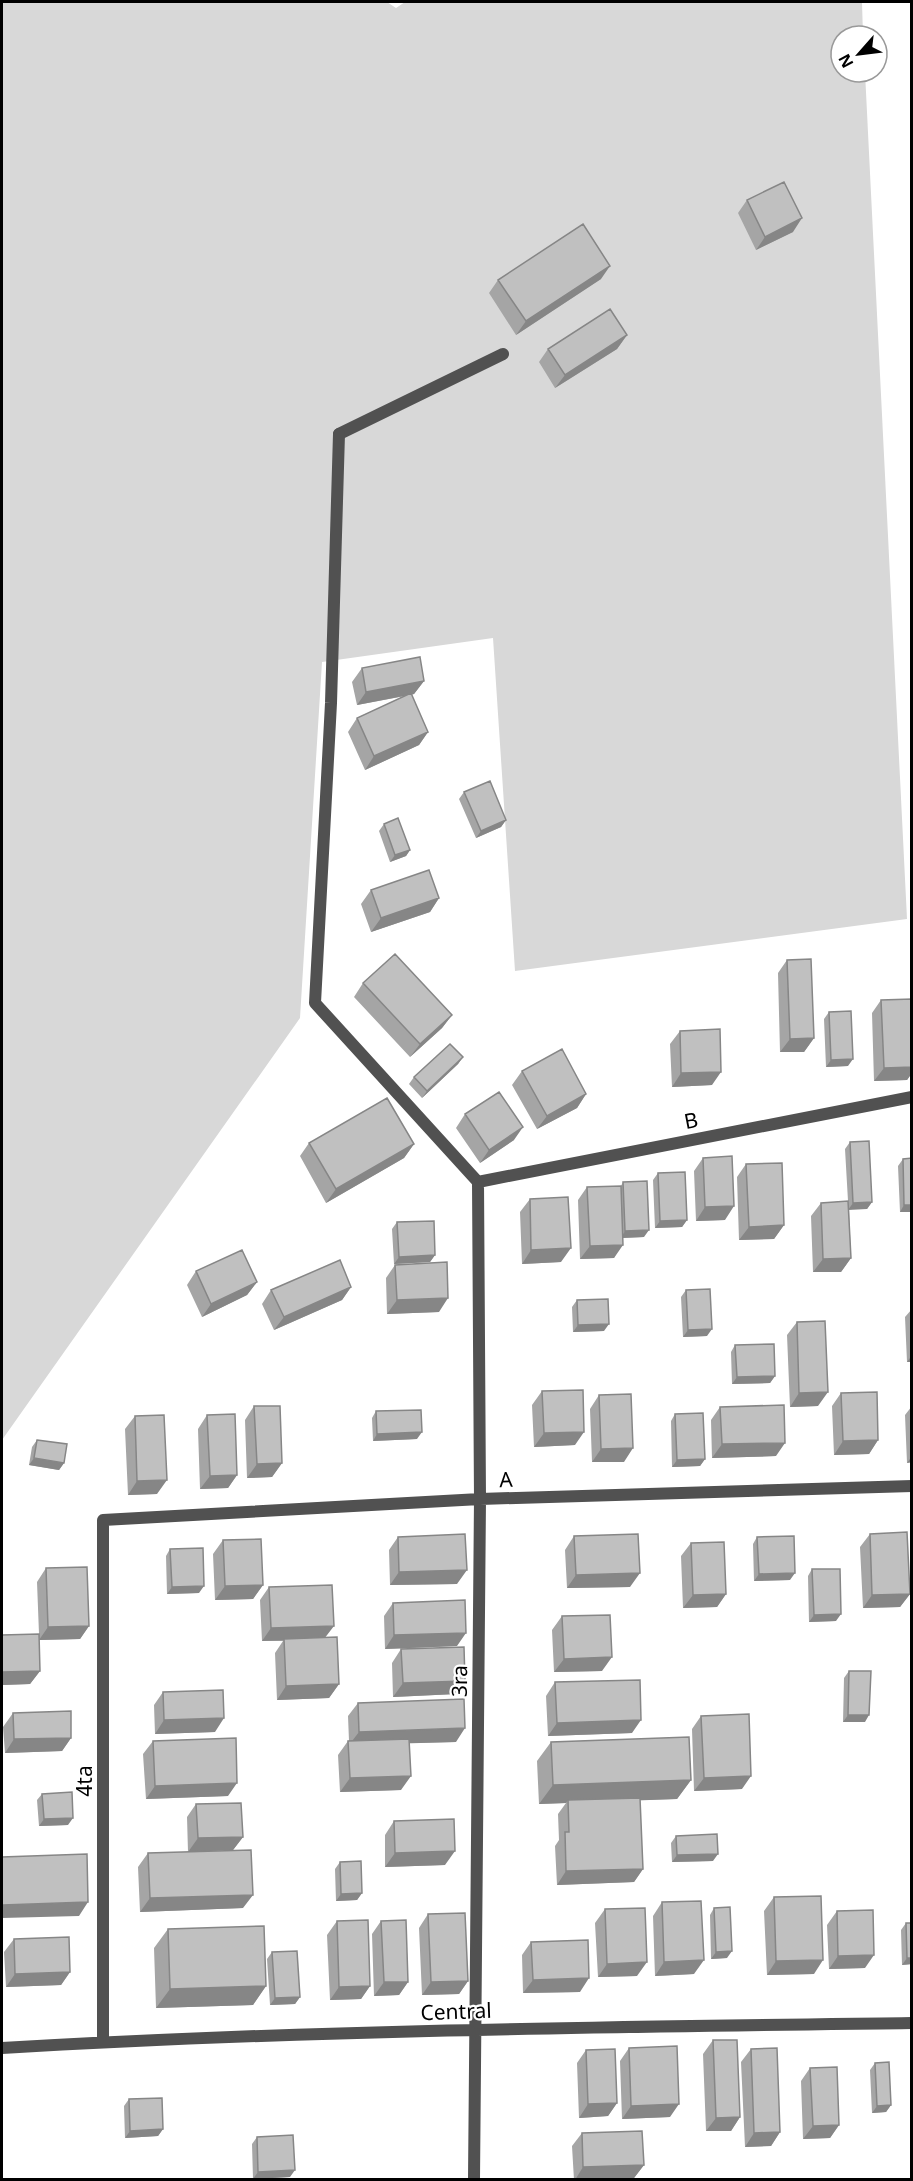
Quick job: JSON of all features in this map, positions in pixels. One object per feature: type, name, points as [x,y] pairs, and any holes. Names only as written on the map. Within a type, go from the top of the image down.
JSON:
[{"type":"street","points":[[478,1182],[315,1003],[331,704],[339,434],[503,354]]},
{"type":"street","name":"B","points":[[478,1182],[912,1097]]},
{"type":"street","name":"3ra","points":[[474,2180],[480,1500],[478,1182]]},
{"type":"street","name":"A","points":[[103,1520],[480,1500],[912,1486]]},
{"type":"street","name":"4ta","points":[[103,1520],[103,2042]]},
{"type":"street","name":"Central","points":[[2,2048],[103,2042],[474,2029],[912,2023]]},
{"type":"shaded area","points":[[2,2],[387,2],[396,8],[405,2],[862,2],[863,24],[829,24],[829,84],[866,84],[907,919],[515,971],[493,638],[322,662],[300,1018],[2,1440]]},
{"type":"building","points":[[784,182],[802,218],[765,237],[747,200]]},
{"type":"building","points":[[583,224],[610,266],[526,321],[498,280]]},
{"type":"building","points":[[610,309],[627,335],[565,375],[548,349]]},
{"type":"building","points":[[420,657],[424,681],[366,692],[362,668]]},
{"type":"building","points":[[411,693],[428,732],[374,756],[357,718]]},
{"type":"building","points":[[490,781],[506,820],[481,831],[464,792]]},
{"type":"building","points":[[398,818],[410,850],[395,855],[384,824]]},
{"type":"building","points":[[429,870],[439,898],[381,918],[371,890]]},
{"type":"building","points":[[395,954],[452,1015],[420,1044],[363,983]]},
{"type":"building","points":[[811,959],[814,1038],[790,1039],[787,960]]},
{"type":"building","points":[[912,999],[912,1067],[884,1068],[881,1000]]},
{"type":"building","points":[[851,1011],[853,1059],[831,1060],[829,1012]]},
{"type":"building","points":[[720,1029],[721,1072],[681,1073],[680,1031]]},
{"type":"building","points":[[450,1044],[463,1057],[427,1091],[414,1077]]},
{"type":"building","points":[[562,1049],[586,1094],[547,1116],[522,1071]]},
{"type":"building","points":[[499,1092],[523,1127],[489,1150],[465,1114]]},
{"type":"building","points":[[387,1098],[414,1144],[336,1189],[309,1143]]},
{"type":"building","points":[[869,1141],[872,1202],[853,1203],[850,1142]]},
{"type":"building","points":[[732,1156],[734,1206],[705,1207],[703,1158]]},
{"type":"building","points":[[912,1158],[912,1205],[904,1205],[903,1159]]},
{"type":"building","points":[[782,1163],[784,1225],[749,1227],[746,1164]]},
{"type":"building","points":[[685,1172],[687,1220],[660,1221],[658,1173]]},
{"type":"building","points":[[647,1181],[649,1230],[625,1231],[623,1182]]},
{"type":"building","points":[[621,1186],[623,1245],[590,1246],[587,1187]]},
{"type":"building","points":[[568,1197],[571,1248],[531,1250],[530,1199]]},
{"type":"building","points":[[848,1201],[851,1258],[823,1259],[821,1203]]},
{"type":"building","points":[[434,1221],[435,1255],[399,1257],[397,1222]]},
{"type":"building","points":[[242,1250],[257,1282],[211,1304],[196,1271]]},
{"type":"building","points":[[340,1260],[351,1287],[284,1317],[271,1290]]},
{"type":"building","points":[[447,1262],[448,1298],[397,1300],[395,1265]]},
{"type":"building","points":[[710,1289],[712,1329],[688,1330],[686,1290]]},
{"type":"building","points":[[608,1299],[609,1324],[578,1325],[577,1300]]},
{"type":"building","points":[[825,1321],[828,1392],[799,1393],[797,1322]]},
{"type":"building","points":[[774,1344],[775,1376],[737,1377],[735,1345]]},
{"type":"building","points":[[583,1390],[584,1432],[544,1433],[542,1391]]},
{"type":"building","points":[[877,1392],[878,1440],[843,1441],[841,1393]]},
{"type":"building","points":[[631,1394],[633,1448],[601,1449],[599,1395]]},
{"type":"building","points":[[784,1405],[785,1443],[722,1444],[720,1407]]},
{"type":"building","points":[[254,1406],[280,1406],[282,1463],[257,1464]]},
{"type":"building","points":[[421,1410],[422,1432],[377,1434],[376,1411]]},
{"type":"building","points":[[703,1413],[705,1459],[677,1460],[675,1414]]},
{"type":"building","points":[[235,1414],[237,1475],[210,1476],[207,1415]]},
{"type":"building","points":[[164,1415],[167,1480],[137,1481],[135,1416]]},
{"type":"building","points":[[37,1440],[67,1444],[64,1463],[34,1458]]},
{"type":"building","points":[[907,1532],[910,1594],[872,1595],[870,1534]]},
{"type":"building","points":[[465,1534],[467,1570],[399,1572],[398,1537]]},
{"type":"building","points":[[638,1534],[640,1573],[576,1575],[574,1536]]},
{"type":"building","points":[[794,1536],[795,1573],[759,1574],[757,1537]]},
{"type":"building","points":[[261,1539],[263,1585],[225,1586],[223,1540]]},
{"type":"building","points":[[724,1542],[726,1594],[693,1595],[691,1543]]},
{"type":"building","points":[[203,1548],[204,1586],[172,1587],[170,1549]]},
{"type":"building","points":[[87,1567],[89,1626],[48,1627],[46,1568]]},
{"type":"building","points":[[812,1569],[840,1569],[841,1614],[814,1615]]},
{"type":"building","points":[[332,1585],[334,1626],[271,1628],[269,1587]]},
{"type":"building","points":[[465,1600],[466,1633],[394,1635],[393,1603]]},
{"type":"building","points":[[610,1615],[612,1657],[564,1659],[562,1616]]},
{"type":"building","points":[[39,1634],[40,1671],[2,1672],[2,1635]]},
{"type":"building","points":[[337,1637],[339,1684],[286,1686],[284,1639]]},
{"type":"building","points":[[464,1647],[465,1681],[403,1683],[401,1649]]},
{"type":"building","points":[[849,1671],[871,1671],[869,1715],[848,1715]]},
{"type":"building","points":[[640,1680],[641,1720],[557,1723],[555,1682]]},
{"type":"building","points":[[223,1690],[224,1718],[164,1720],[163,1692]]},
{"type":"building","points":[[464,1699],[465,1728],[359,1732],[358,1703]]},
{"type":"building","points":[[71,1711],[71,1738],[14,1739],[13,1713]]},
{"type":"building","points":[[749,1714],[751,1776],[704,1778],[701,1716]]},
{"type":"building","points":[[689,1737],[691,1780],[553,1785],[551,1742]]},
{"type":"building","points":[[236,1738],[237,1783],[155,1786],[153,1741]]},
{"type":"building","points":[[409,1739],[411,1776],[350,1778],[348,1741]]},
{"type":"building","points":[[72,1792],[73,1818],[44,1819],[42,1794]]},
{"type":"building","points":[[640,1798],[643,1869],[566,1871],[565,1832],[569,1832],[568,1800]]},
{"type":"building","points":[[241,1803],[243,1837],[198,1838],[196,1804]]},
{"type":"building","points":[[454,1819],[455,1851],[395,1853],[394,1821]]},
{"type":"building","points":[[717,1834],[718,1854],[677,1855],[676,1836]]},
{"type":"building","points":[[251,1850],[253,1895],[150,1898],[148,1853]]},
{"type":"building","points":[[87,1854],[88,1902],[2,1905],[2,1857]]},
{"type":"building","points":[[361,1861],[362,1893],[341,1894],[340,1862]]},
{"type":"building","points":[[821,1896],[823,1960],[776,1961],[774,1897]]},
{"type":"building","points":[[701,1901],[704,1960],[664,1962],[662,1902]]},
{"type":"building","points":[[730,1907],[732,1951],[716,1952],[714,1908]]},
{"type":"building","points":[[645,1908],[647,1962],[607,1964],[605,1909]]},
{"type":"building","points":[[873,1910],[874,1955],[838,1956],[837,1911]]},
{"type":"building","points":[[465,1913],[468,1981],[431,1982],[428,1914]]},
{"type":"building","points":[[368,1920],[370,1986],[339,1987],[337,1921]]},
{"type":"building","points":[[406,1920],[408,1982],[384,1982],[381,1921]]},
{"type":"building","points":[[906,1923],[912,1923],[912,1958],[907,1958]]},
{"type":"building","points":[[264,1926],[266,1986],[170,1989],[168,1929]]},
{"type":"building","points":[[69,1937],[70,1972],[15,1974],[14,1939]]},
{"type":"building","points":[[588,1940],[589,1978],[533,1980],[531,1942]]},
{"type":"building","points":[[297,1951],[300,1997],[275,1998],[272,1952]]},
{"type":"building","points":[[713,2040],[737,2040],[740,2117],[716,2118]]},
{"type":"building","points":[[677,2046],[679,2104],[631,2106],[629,2048]]},
{"type":"building","points":[[777,2048],[780,2132],[754,2133],[751,2049]]},
{"type":"building","points":[[615,2049],[617,2103],[588,2104],[586,2050]]},
{"type":"building","points":[[889,2062],[891,2105],[877,2106],[875,2063]]},
{"type":"building","points":[[837,2067],[839,2125],[813,2126],[810,2068]]},
{"type":"building","points":[[162,2098],[163,2129],[130,2131],[129,2099]]},
{"type":"building","points":[[642,2131],[644,2165],[583,2167],[582,2133]]},
{"type":"building","points":[[293,2135],[295,2170],[258,2172],[257,2137]]}]
